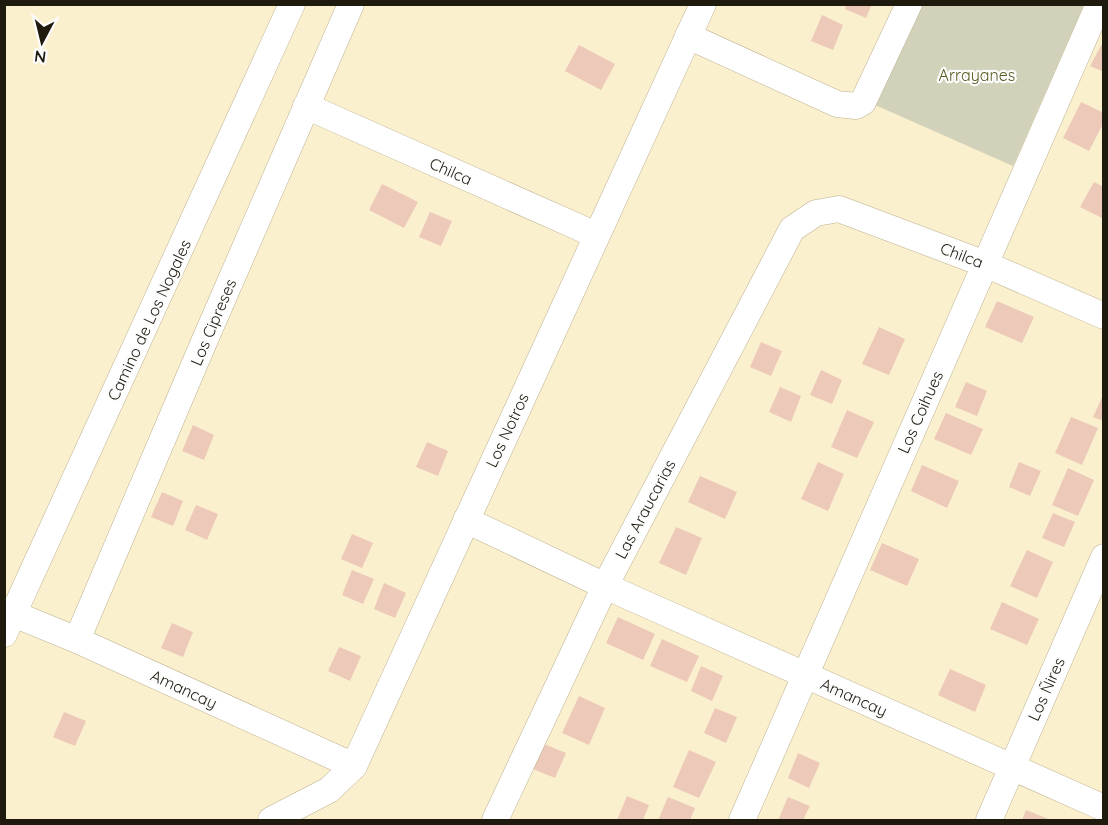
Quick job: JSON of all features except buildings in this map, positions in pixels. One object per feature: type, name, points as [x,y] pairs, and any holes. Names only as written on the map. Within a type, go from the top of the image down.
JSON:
[{"type":"street","name":"Camino de Los Nogales","points":[[8,620],[292,4]]},
{"type":"street","name":"Los Cipreses","points":[[77,640],[351,4]]},
{"type":"street","name":"Los Notros","points":[[271,820],[329,790],[354,766],[703,4]]},
{"type":"street","points":[[688,36],[837,104],[856,106],[863,102],[909,4]]},
{"type":"street","name":"Los Coihues","points":[[742,820],[1100,4]]},
{"type":"street","name":"Chilca","points":[[306,106],[596,235]]},
{"type":"street","name":"Chilca","points":[[816,213],[839,209],[985,264],[1104,316]]},
{"type":"street","name":"Las Araucarias","points":[[495,820],[605,586],[792,229],[816,213]]},
{"type":"street","name":"Amancay","points":[[466,520],[605,586],[1104,808]]},
{"type":"street","name":"Los Ñires","points":[[989,820],[1104,557]]},
{"type":"street","name":"Amancay","points":[[8,620],[77,640],[354,766]]},
{"type":"green space","name":"Arrayanes","points":[[919,5],[1084,5],[1013,166],[875,105]]}]
